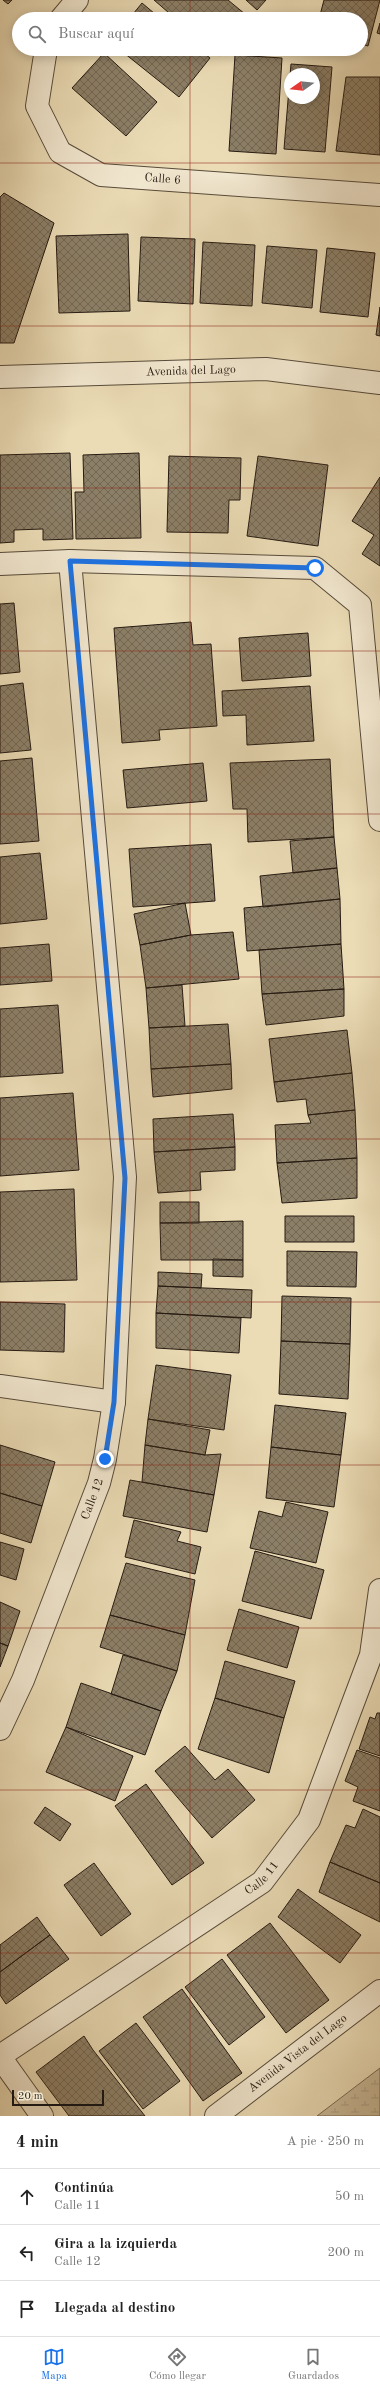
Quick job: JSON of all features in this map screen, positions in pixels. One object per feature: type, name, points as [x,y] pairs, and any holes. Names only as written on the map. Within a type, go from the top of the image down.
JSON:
[{"type":"street","points":[[67,12],[77,0]]},
{"type":"street","name":"Calle 6","points":[[45,56],[37,106],[60,152],[101,175],[380,195]]},
{"type":"street","name":"Avenida del Lago","points":[[0,377],[266,369],[380,384]]},
{"type":"street","points":[[0,564],[70,561],[315,568],[360,604],[380,820]]},
{"type":"street","name":"Calle 12","points":[[0,1729],[23,1680],[99,1483],[105,1459],[114,1402],[125,1178],[70,561]]},
{"type":"street","points":[[0,1386],[114,1402]]},
{"type":"street","name":"Calle 11","points":[[0,2056],[262,1882],[310,1820],[371,1655],[380,1590]]},
{"type":"street","name":"Avenida Vista del Lago","points":[[216,2116],[380,1992]]},
{"type":"street","points":[[0,2056],[42,2116]]},
{"type":"green space","points":[[380,2068],[380,2116],[317,2116]]},
{"type":"building","points":[[3,0],[12,0],[8,4]]},
{"type":"building","points":[[154,0],[228,0],[243,12],[168,12]]},
{"type":"building","points":[[246,0],[266,0],[257,10]]},
{"type":"building","points":[[324,0],[380,0],[368,46],[368,12],[321,12]]},
{"type":"building","points":[[142,3],[153,12],[135,12]]},
{"type":"building","points":[[380,23],[380,34],[377,33]]},
{"type":"building","points":[[101,56],[107,56],[157,102],[126,136],[72,88]]},
{"type":"building","points":[[128,56],[208,56],[210,58],[179,97]]},
{"type":"building","points":[[235,56],[282,58],[276,154],[229,151]]},
{"type":"building","points":[[291,64],[332,67],[325,152],[284,149],[288,104],[320,104],[320,68],[291,68]]},
{"type":"building","points":[[346,77],[380,77],[380,155],[336,151]]},
{"type":"building","points":[[4,193],[54,223],[14,343],[0,343],[0,197]]},
{"type":"building","points":[[128,234],[130,311],[59,313],[56,236]]},
{"type":"building","points":[[141,237],[195,239],[193,304],[138,301]]},
{"type":"building","points":[[203,242],[255,245],[252,306],[200,303]]},
{"type":"building","points":[[267,246],[317,250],[312,308],[262,303]]},
{"type":"building","points":[[327,248],[375,253],[368,317],[320,312]]},
{"type":"building","points":[[380,307],[380,336],[376,335]]},
{"type":"building","points":[[70,453],[73,539],[43,540],[43,529],[14,530],[14,542],[0,543],[0,455]]},
{"type":"building","points":[[139,453],[141,538],[76,539],[75,492],[84,492],[83,455]]},
{"type":"building","points":[[169,456],[241,458],[240,500],[229,500],[228,533],[167,532]]},
{"type":"building","points":[[258,456],[328,465],[318,546],[247,536]]},
{"type":"building","points":[[380,477],[380,566],[362,554],[374,535],[352,521]]},
{"type":"building","points":[[14,603],[20,672],[0,674],[0,604]]},
{"type":"building","points":[[191,622],[193,645],[211,644],[217,726],[159,730],[160,740],[122,743],[114,628]]},
{"type":"building","points":[[308,633],[311,676],[242,681],[239,638]]},
{"type":"building","points":[[23,683],[31,750],[0,753],[0,686]]},
{"type":"building","points":[[310,686],[314,741],[247,745],[246,715],[223,716],[222,691]]},
{"type":"building","points":[[32,758],[39,841],[0,844],[0,761]]},
{"type":"building","points":[[330,759],[334,837],[248,842],[247,809],[233,809],[230,763]]},
{"type":"building","points":[[203,763],[207,801],[127,808],[123,770]]},
{"type":"building","points":[[334,837],[337,868],[293,873],[290,841]]},
{"type":"building","points":[[211,844],[215,901],[133,907],[129,849]]},
{"type":"building","points":[[40,853],[47,919],[0,924],[0,857]]},
{"type":"building","points":[[337,868],[340,899],[263,907],[260,876]]},
{"type":"building","points":[[340,899],[341,944],[247,951],[244,908]]},
{"type":"building","points":[[185,903],[191,935],[140,945],[134,914]]},
{"type":"building","points":[[233,932],[239,979],[146,988],[140,945],[191,935]]},
{"type":"building","points":[[49,944],[52,981],[0,985],[0,948]]},
{"type":"building","points":[[341,944],[344,989],[262,994],[259,950]]},
{"type":"building","points":[[182,985],[185,1026],[149,1028],[146,988]]},
{"type":"building","points":[[344,989],[344,1016],[266,1025],[262,994]]},
{"type":"building","points":[[58,1005],[63,1073],[0,1077],[0,1009]]},
{"type":"building","points":[[228,1024],[231,1064],[151,1069],[149,1028]]},
{"type":"building","points":[[347,1030],[352,1073],[274,1082],[269,1039]]},
{"type":"building","points":[[231,1064],[232,1089],[153,1097],[151,1069]]},
{"type":"building","points":[[352,1073],[355,1110],[308,1115],[306,1099],[277,1102],[274,1082]]},
{"type":"building","points":[[73,1093],[79,1170],[0,1176],[0,1098]]},
{"type":"building","points":[[355,1110],[357,1158],[277,1163],[275,1125],[311,1123],[308,1115]]},
{"type":"building","points":[[233,1114],[235,1147],[154,1152],[153,1119]]},
{"type":"building","points":[[235,1147],[235,1170],[200,1172],[201,1190],[158,1193],[154,1152]]},
{"type":"building","points":[[357,1158],[357,1198],[282,1203],[277,1163]]},
{"type":"building","points":[[74,1189],[77,1280],[0,1282],[0,1192]]},
{"type":"building","points":[[160,1202],[199,1202],[199,1223],[160,1223]]},
{"type":"building","points":[[285,1216],[354,1216],[354,1242],[285,1242]]},
{"type":"building","points":[[243,1221],[243,1260],[161,1260],[160,1223]]},
{"type":"building","points":[[287,1251],[357,1252],[356,1287],[287,1286]]},
{"type":"building","points":[[213,1259],[243,1260],[243,1277],[213,1276]]},
{"type":"building","points":[[158,1272],[202,1274],[201,1288],[158,1286]]},
{"type":"building","points":[[158,1286],[252,1290],[251,1318],[156,1313]]},
{"type":"building","points":[[282,1296],[351,1298],[350,1344],[281,1341]]},
{"type":"building","points":[[0,1302],[65,1304],[64,1352],[0,1350]]},
{"type":"building","points":[[156,1313],[241,1318],[239,1353],[156,1348]]},
{"type":"building","points":[[281,1341],[350,1344],[348,1399],[279,1394]]},
{"type":"building","points":[[156,1365],[231,1375],[224,1430],[148,1419]]},
{"type":"building","points":[[275,1405],[346,1413],[341,1455],[271,1447]]},
{"type":"building","points":[[148,1419],[210,1430],[205,1455],[145,1445]]},
{"type":"building","points":[[0,1445],[55,1462],[42,1506],[0,1493]]},
{"type":"building","points":[[145,1445],[205,1455],[221,1454],[214,1495],[142,1482]]},
{"type":"building","points":[[271,1447],[341,1455],[334,1507],[266,1498]]},
{"type":"building","points":[[130,1480],[214,1495],[207,1532],[123,1516]]},
{"type":"building","points":[[0,1493],[42,1506],[31,1543],[0,1533]]},
{"type":"building","points":[[286,1502],[328,1512],[316,1563],[250,1548],[259,1511],[282,1517]]},
{"type":"building","points":[[134,1520],[181,1532],[177,1541],[201,1547],[195,1574],[125,1557]]},
{"type":"building","points":[[0,1542],[24,1549],[16,1580],[0,1575]]},
{"type":"building","points":[[255,1551],[324,1570],[311,1619],[242,1601]]},
{"type":"building","points":[[126,1563],[195,1580],[185,1635],[110,1615]]},
{"type":"building","points":[[0,1602],[20,1611],[8,1646],[0,1643]]},
{"type":"building","points":[[239,1609],[299,1627],[287,1668],[227,1650]]},
{"type":"building","points":[[110,1615],[185,1635],[177,1671],[100,1647]]},
{"type":"building","points":[[0,1643],[8,1646],[0,1667]]},
{"type":"building","points":[[123,1655],[177,1671],[161,1711],[111,1694]]},
{"type":"building","points":[[225,1661],[295,1681],[284,1718],[215,1698]]},
{"type":"building","points":[[81,1683],[161,1711],[145,1755],[66,1727]]},
{"type":"building","points":[[215,1698],[284,1718],[269,1773],[198,1749]]},
{"type":"building","points":[[377,1713],[380,1713],[380,1756],[359,1749],[370,1717],[375,1719]]},
{"type":"building","points":[[66,1727],[133,1756],[115,1801],[46,1772]]},
{"type":"building","points":[[185,1746],[215,1780],[228,1769],[255,1800],[212,1838],[155,1771]]},
{"type":"building","points":[[357,1750],[380,1758],[380,1811],[353,1801],[358,1787],[345,1781]]},
{"type":"building","points":[[146,1784],[204,1863],[172,1885],[115,1806]]},
{"type":"building","points":[[45,1807],[71,1824],[60,1841],[34,1823]]},
{"type":"building","points":[[363,1809],[380,1817],[380,1883],[330,1862],[346,1825],[355,1828]]},
{"type":"building","points":[[330,1862],[380,1883],[380,1922],[319,1892]]},
{"type":"building","points":[[94,1863],[131,1914],[101,1936],[64,1885]]},
{"type":"building","points":[[298,1889],[361,1935],[340,1963],[278,1917]]},
{"type":"building","points":[[37,1917],[50,1935],[0,1972],[0,1945]]},
{"type":"building","points":[[270,1923],[329,2000],[286,2033],[227,1955]]},
{"type":"building","points":[[50,1935],[69,1959],[6,2004],[0,1995],[0,1972]]},
{"type":"building","points":[[222,1959],[265,2017],[229,2045],[185,1987]]},
{"type":"building","points":[[182,1989],[242,2073],[203,2101],[143,2017]]},
{"type":"building","points":[[136,2023],[180,2081],[143,2109],[99,2051]]},
{"type":"building","points":[[84,2036],[93,2050],[145,2116],[69,2116],[36,2072]]},
{"type":"route","points":[[105,1459],[114,1402],[125,1178],[70,561],[315,568]]}]
